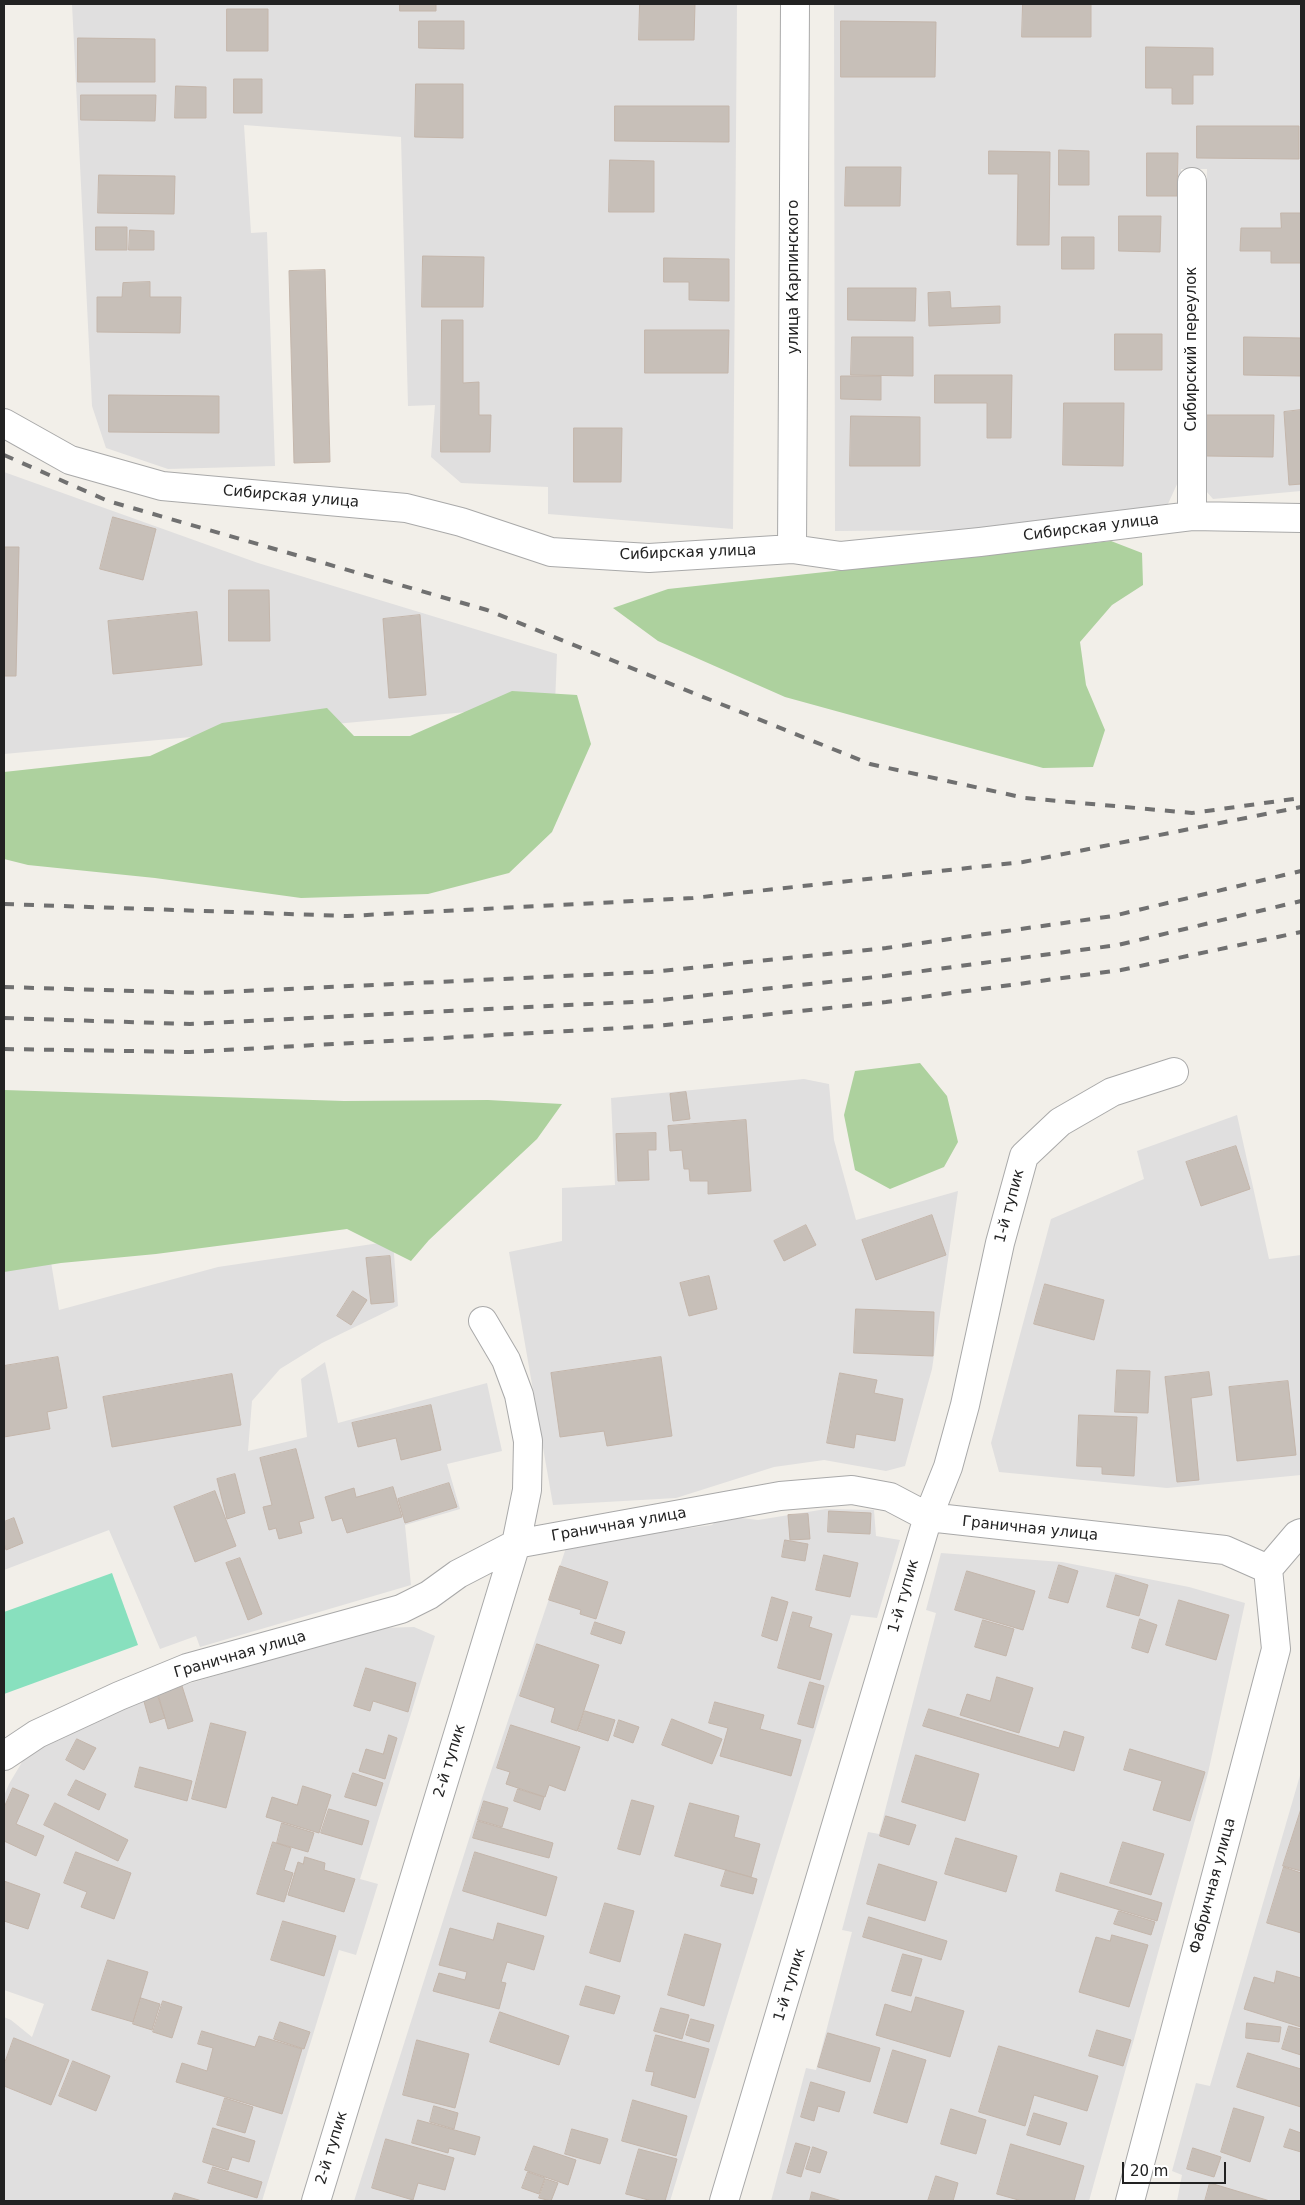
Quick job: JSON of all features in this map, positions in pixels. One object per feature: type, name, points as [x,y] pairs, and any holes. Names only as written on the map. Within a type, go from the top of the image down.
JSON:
[{"type":"street","name":"улица Карпинского","points":[[792,549],[796,4]]},
{"type":"street","name":"Сибирский переулок","points":[[1192,182],[1192,516]]},
{"type":"street","name":"Сибирская улица","points":[[4,423],[70,460],[162,486],[406,508],[461,522],[551,552],[649,558],[792,549],[841,556],[990,541],[1192,516],[1301,518]]},
{"type":"street","name":"1-й тупик","points":[[724,2201],[928,1517],[948,1467],[965,1405],[1000,1243],[1024,1156],[1060,1122],[1112,1092],[1174,1072]]},
{"type":"street","name":"2-й тупик","points":[[316,2201],[516,1544],[527,1490],[528,1441],[519,1395],[506,1360],[483,1321]]},
{"type":"street","name":"Граничная улица","points":[[4,1756],[37,1734],[119,1696],[187,1668],[401,1609],[429,1595],[458,1574],[516,1544],[780,1496],[852,1490],[890,1497],[928,1517],[1225,1550],[1268,1569]]},
{"type":"street","points":[[1268,1569],[1297,1535],[1301,1533]]},
{"type":"street","name":"Фабричная улица","points":[[1130,2201],[1276,1649],[1268,1569]]},
{"type":"shaded area","points":[[72,4],[737,4],[733,529],[548,514],[548,487],[461,483],[431,457],[435,405],[408,406],[401,137],[244,125],[251,233],[267,232],[275,466],[168,469],[106,448],[92,406]]},
{"type":"shaded area","points":[[834,4],[1301,4],[1301,491],[1213,499],[1200,484],[1207,169],[1181,169],[1178,482],[1167,506],[974,530],[835,531]]},
{"type":"shaded area","points":[[4,472],[258,563],[557,654],[555,704],[4,754]]},
{"type":"shaded area","points":[[804,1079],[829,1084],[834,1140],[856,1220],[958,1191],[932,1369],[905,1466],[886,1471],[824,1460],[774,1467],[676,1498],[553,1505],[509,1252],[562,1241],[562,1188],[615,1185],[611,1098]]},
{"type":"shaded area","points":[[1237,1115],[1269,1259],[1301,1255],[1301,1475],[1167,1488],[999,1472],[991,1443],[1051,1219],[1144,1179],[1137,1151]]},
{"type":"shaded area","points":[[393,1241],[398,1306],[322,1343],[280,1369],[252,1401],[248,1451],[307,1437],[301,1379],[325,1362],[338,1423],[487,1383],[502,1451],[447,1464],[460,1509],[405,1525],[411,1585],[200,1647],[196,1636],[160,1649],[109,1530],[4,1570],[4,1269],[50,1256],[59,1310],[218,1267]]},
{"type":"shaded area","points":[[826,1509],[874,1510],[876,1536],[900,1540],[877,1618],[851,1615],[670,2201],[354,2201],[482,1798],[567,1545],[712,1525],[717,1520],[734,1517],[758,1520]]},
{"type":"shaded area","points":[[941,1553],[1062,1562],[1189,1587],[1245,1603],[1208,1773],[1089,2201],[771,2201],[806,2068],[816,2070],[852,1932],[842,1930],[868,1832],[879,1834],[936,1613],[926,1610]]},
{"type":"shaded area","points":[[414,1627],[435,1636],[360,1879],[378,1884],[356,1955],[339,1950],[262,2201],[4,2201],[4,2017],[11,2020],[32,2037],[44,2004],[4,1990],[4,1796],[31,1747],[140,1698],[378,1628]]},
{"type":"shaded area","points":[[1301,1772],[1301,2201],[1177,2201],[1182,2175],[1172,2171],[1196,2083],[1210,2086]]},
{"type":"green space","points":[[1111,541],[1142,553],[1143,585],[1112,605],[1080,642],[1086,685],[1105,730],[1093,767],[1043,768],[785,697],[658,641],[613,608],[668,589]]},
{"type":"green space","points":[[512,691],[577,695],[591,744],[552,832],[509,873],[428,894],[301,898],[155,878],[28,865],[4,859],[4,772],[150,756],[222,723],[327,708],[354,736],[410,736]]},
{"type":"green space","points":[[920,1063],[947,1096],[958,1142],[944,1167],[890,1189],[855,1170],[844,1115],[855,1071]]},
{"type":"green space","points":[[4,1090],[344,1101],[488,1100],[562,1104],[537,1139],[429,1240],[411,1261],[347,1229],[156,1254],[61,1263],[4,1272]]},
{"type":"green space","points":[[112,1573],[138,1645],[4,1694],[4,1612]]},
{"type":"building","points":[[400,4],[436,4],[436,11],[400,11]]},
{"type":"building","points":[[640,4],[695,4],[694,40],[639,40]]},
{"type":"building","points":[[1023,4],[1091,4],[1091,37],[1022,37]]},
{"type":"building","points":[[227,9],[268,9],[268,51],[227,51]]},
{"type":"building","points":[[419,21],[464,21],[464,49],[419,48]]},
{"type":"building","points":[[841,21],[936,22],[935,77],[841,77]]},
{"type":"building","points":[[78,38],[155,39],[155,82],[78,82]]},
{"type":"building","points":[[1146,47],[1213,48],[1213,75],[1193,75],[1193,104],[1172,104],[1172,88],[1146,88]]},
{"type":"building","points":[[234,79],[262,79],[262,113],[234,113]]},
{"type":"building","points":[[416,84],[463,84],[463,138],[415,137]]},
{"type":"building","points":[[176,86],[206,87],[206,118],[175,118]]},
{"type":"building","points":[[81,95],[156,95],[155,121],[81,120]]},
{"type":"building","points":[[615,106],[729,106],[729,142],[615,141]]},
{"type":"building","points":[[1197,126],[1299,126],[1299,159],[1197,158]]},
{"type":"building","points":[[1059,150],[1089,151],[1089,185],[1059,185]]},
{"type":"building","points":[[989,151],[1050,152],[1049,245],[1017,245],[1018,174],[989,174]]},
{"type":"building","points":[[1147,153],[1178,153],[1177,196],[1147,196]]},
{"type":"building","points":[[610,160],[654,161],[654,212],[609,212]]},
{"type":"building","points":[[846,167],[901,167],[900,206],[845,206]]},
{"type":"building","points":[[99,175],[175,176],[174,214],[98,213]]},
{"type":"building","points":[[1281,213],[1301,213],[1301,263],[1271,263],[1271,251],[1240,251],[1241,228],[1281,228]]},
{"type":"building","points":[[1119,216],[1161,216],[1160,252],[1119,251]]},
{"type":"building","points":[[96,227],[127,227],[127,250],[96,250]]},
{"type":"building","points":[[130,230],[154,231],[154,250],[129,250]]},
{"type":"building","points":[[1062,237],[1094,237],[1094,269],[1062,269]]},
{"type":"building","points":[[423,256],[484,257],[483,307],[422,307]]},
{"type":"building","points":[[664,258],[729,259],[729,301],[689,300],[689,282],[664,282]]},
{"type":"building","points":[[325,270],[330,462],[294,463],[289,271]]},
{"type":"building","points":[[150,282],[150,297],[181,297],[180,333],[97,332],[97,297],[122,297],[123,283]]},
{"type":"building","points":[[848,288],[916,288],[915,321],[848,320]]},
{"type":"building","points":[[950,292],[951,308],[1000,306],[1000,323],[929,326],[928,293]]},
{"type":"building","points":[[442,320],[463,320],[463,383],[479,382],[479,415],[491,415],[490,452],[441,452]]},
{"type":"building","points":[[645,330],[729,330],[728,373],[645,373]]},
{"type":"building","points":[[1115,334],[1162,334],[1162,370],[1115,370]]},
{"type":"building","points":[[852,337],[913,337],[913,376],[851,375]]},
{"type":"building","points":[[1244,337],[1301,338],[1301,376],[1244,375]]},
{"type":"building","points":[[935,375],[1012,375],[1011,438],[987,438],[987,403],[935,403]]},
{"type":"building","points":[[841,376],[881,376],[881,400],[841,399]]},
{"type":"building","points":[[109,395],[219,396],[219,433],[109,432]]},
{"type":"building","points":[[1064,403],[1124,403],[1123,466],[1063,465]]},
{"type":"building","points":[[1301,410],[1301,484],[1289,485],[1284,412]]},
{"type":"building","points":[[1207,415],[1274,415],[1273,457],[1207,456]]},
{"type":"building","points":[[851,416],[920,417],[920,466],[850,466]]},
{"type":"building","points":[[574,428],[622,428],[621,482],[574,482]]},
{"type":"building","points":[[113,517],[156,529],[143,580],[100,569]]},
{"type":"building","points":[[4,547],[19,547],[16,676],[4,676]]},
{"type":"building","points":[[229,590],[269,590],[270,641],[229,641]]},
{"type":"building","points":[[197,612],[202,665],[113,674],[108,621]]},
{"type":"building","points":[[420,615],[426,695],[389,698],[383,619]]},
{"type":"building","points":[[686,1092],[690,1119],[673,1121],[670,1094]]},
{"type":"building","points":[[746,1120],[751,1191],[708,1194],[708,1181],[690,1181],[689,1169],[684,1169],[682,1150],[670,1151],[668,1126]]},
{"type":"building","points":[[656,1133],[656,1150],[648,1150],[649,1180],[618,1181],[616,1134]]},
{"type":"building","points":[[1236,1146],[1250,1189],[1201,1206],[1186,1162]]},
{"type":"building","points":[[932,1215],[946,1255],[876,1280],[862,1240]]},
{"type":"building","points":[[806,1225],[816,1245],[784,1261],[774,1241]]},
{"type":"building","points":[[390,1256],[394,1302],[371,1304],[366,1258]]},
{"type":"building","points":[[709,1276],[717,1309],[689,1316],[680,1283]]},
{"type":"building","points":[[1045,1284],[1104,1300],[1094,1340],[1034,1324]]},
{"type":"building","points":[[353,1291],[367,1300],[351,1325],[337,1316]]},
{"type":"building","points":[[856,1309],[934,1312],[933,1356],[854,1353]]},
{"type":"building","points":[[58,1357],[67,1408],[47,1412],[50,1429],[4,1437],[4,1366]]},
{"type":"building","points":[[661,1357],[672,1436],[607,1446],[604,1431],[560,1437],[551,1373]]},
{"type":"building","points":[[1117,1370],[1150,1371],[1148,1413],[1115,1412]]},
{"type":"building","points":[[1209,1372],[1212,1395],[1191,1398],[1199,1480],[1177,1482],[1165,1377]]},
{"type":"building","points":[[840,1373],[877,1380],[874,1393],[903,1399],[895,1441],[856,1434],[854,1448],[827,1443]]},
{"type":"building","points":[[232,1374],[241,1425],[112,1447],[103,1397]]},
{"type":"building","points":[[1288,1381],[1296,1455],[1237,1461],[1229,1387]]},
{"type":"building","points":[[431,1405],[441,1450],[401,1460],[396,1438],[358,1447],[352,1423]]},
{"type":"building","points":[[1079,1415],[1137,1417],[1134,1476],[1102,1474],[1102,1467],[1077,1466]]},
{"type":"building","points":[[296,1449],[314,1518],[299,1522],[302,1533],[279,1539],[276,1528],[269,1530],[263,1507],[272,1505],[260,1458]]},
{"type":"building","points":[[235,1474],[245,1513],[227,1519],[217,1479]]},
{"type":"building","points":[[449,1483],[457,1507],[405,1523],[398,1499]]},
{"type":"building","points":[[393,1487],[402,1517],[347,1533],[342,1518],[332,1521],[325,1497],[354,1488],[356,1497]]},
{"type":"building","points":[[215,1491],[236,1546],[195,1562],[174,1507]]},
{"type":"building","points":[[829,1511],[871,1513],[870,1534],[828,1532]]},
{"type":"building","points":[[808,1514],[810,1539],[790,1540],[788,1515]]},
{"type":"building","points":[[14,1518],[23,1543],[6,1550],[4,1522]]},
{"type":"building","points":[[785,1540],[808,1544],[805,1561],[782,1557]]},
{"type":"building","points":[[824,1555],[858,1563],[850,1597],[816,1590]]},
{"type":"building","points":[[240,1558],[262,1614],[248,1620],[226,1563]]},
{"type":"building","points":[[1059,1565],[1078,1571],[1068,1603],[1049,1598]]},
{"type":"building","points":[[560,1566],[608,1582],[596,1619],[580,1614],[581,1610],[549,1600]]},
{"type":"building","points":[[967,1571],[1035,1591],[1023,1630],[955,1610]]},
{"type":"building","points":[[1116,1575],[1148,1585],[1139,1616],[1107,1607]]},
{"type":"building","points":[[772,1597],[788,1602],[777,1641],[762,1636]]},
{"type":"building","points":[[1179,1600],[1229,1615],[1216,1660],[1166,1645]]},
{"type":"building","points":[[793,1612],[812,1617],[809,1627],[832,1634],[820,1680],[778,1668]]},
{"type":"building","points":[[1140,1619],[1157,1625],[1148,1653],[1132,1648]]},
{"type":"building","points":[[983,1620],[1014,1629],[1006,1656],[975,1647]]},
{"type":"building","points":[[595,1622],[625,1632],[621,1644],[591,1634]]},
{"type":"building","points":[[537,1644],[599,1665],[577,1731],[551,1722],[555,1708],[520,1696]]},
{"type":"building","points":[[366,1668],[416,1683],[408,1712],[373,1701],[370,1711],[354,1706]]},
{"type":"building","points":[[997,1677],[1033,1688],[1019,1733],[960,1715],[967,1694],[990,1701]]},
{"type":"building","points":[[810,1682],[824,1686],[813,1728],[798,1724]]},
{"type":"building","points":[[182,1686],[193,1721],[168,1729],[158,1694]]},
{"type":"building","points":[[157,1694],[165,1718],[150,1723],[143,1698]]},
{"type":"building","points":[[715,1702],[764,1715],[760,1729],[801,1740],[791,1776],[720,1756],[728,1728],[709,1723]]},
{"type":"building","points":[[929,1709],[1059,1748],[1064,1731],[1084,1737],[1074,1771],[923,1726]]},
{"type":"building","points":[[585,1711],[615,1720],[608,1741],[578,1731]]},
{"type":"building","points":[[672,1719],[722,1739],[712,1764],[662,1745]]},
{"type":"building","points":[[619,1720],[639,1727],[633,1743],[614,1736]]},
{"type":"building","points":[[211,1723],[246,1732],[226,1808],[192,1799]]},
{"type":"building","points":[[511,1725],[580,1747],[565,1791],[549,1785],[545,1797],[506,1784],[510,1772],[497,1768]]},
{"type":"building","points":[[389,1735],[397,1738],[385,1779],[359,1771],[366,1749],[383,1754]]},
{"type":"building","points":[[77,1739],[96,1748],[84,1770],[66,1760]]},
{"type":"building","points":[[1130,1749],[1205,1772],[1190,1821],[1153,1810],[1162,1781],[1124,1770]]},
{"type":"building","points":[[916,1755],[979,1774],[965,1821],[902,1802]]},
{"type":"building","points":[[140,1767],[192,1781],[187,1801],[135,1787]]},
{"type":"building","points":[[353,1773],[383,1783],[376,1806],[345,1797]]},
{"type":"building","points":[[76,1780],[106,1794],[99,1810],[68,1795]]},
{"type":"building","points":[[303,1786],[331,1795],[319,1833],[266,1817],[272,1797],[297,1805]]},
{"type":"building","points":[[13,1788],[29,1795],[16,1824],[44,1836],[36,1856],[4,1841],[4,1808]]},
{"type":"building","points":[[518,1789],[544,1797],[540,1810],[514,1801]]},
{"type":"building","points":[[632,1800],[654,1806],[640,1855],[618,1849]]},
{"type":"building","points":[[484,1801],[508,1808],[502,1827],[478,1820]]},
{"type":"building","points":[[55,1803],[128,1840],[118,1861],[44,1825]]},
{"type":"building","points":[[690,1803],[739,1816],[734,1837],[760,1844],[751,1877],[675,1856]]},
{"type":"building","points":[[329,1809],[369,1821],[362,1845],[321,1833]]},
{"type":"building","points":[[1301,1809],[1301,1871],[1283,1866]]},
{"type":"building","points":[[886,1816],[916,1825],[909,1845],[880,1836]]},
{"type":"building","points":[[478,1821],[553,1843],[549,1858],[473,1838]]},
{"type":"building","points":[[282,1823],[314,1833],[308,1852],[277,1843]]},
{"type":"building","points":[[956,1838],[1017,1856],[1006,1892],[945,1874]]},
{"type":"building","points":[[273,1842],[291,1848],[284,1870],[293,1873],[284,1902],[257,1894]]},
{"type":"building","points":[[1123,1842],[1164,1854],[1151,1895],[1110,1883]]},
{"type":"building","points":[[76,1852],[131,1873],[114,1919],[81,1907],[87,1892],[64,1883]]},
{"type":"building","points":[[475,1852],[557,1877],[546,1916],[463,1891]]},
{"type":"building","points":[[305,1857],[325,1863],[324,1870],[355,1879],[344,1912],[288,1895],[298,1862],[303,1864]]},
{"type":"building","points":[[879,1864],[937,1882],[925,1921],[867,1904]]},
{"type":"building","points":[[1284,1867],[1301,1873],[1301,1933],[1267,1923]]},
{"type":"building","points":[[726,1870],[757,1879],[753,1894],[721,1886]]},
{"type":"building","points":[[1061,1873],[1162,1903],[1157,1921],[1056,1891]]},
{"type":"building","points":[[4,1881],[40,1894],[28,1929],[4,1921]]},
{"type":"building","points":[[605,1903],[634,1911],[620,1962],[590,1953]]},
{"type":"building","points":[[1119,1911],[1155,1922],[1151,1935],[1114,1924]]},
{"type":"building","points":[[869,1917],[947,1941],[941,1960],[863,1937]]},
{"type":"building","points":[[283,1921],[336,1936],[324,1976],[271,1960]]},
{"type":"building","points":[[498,1923],[544,1936],[534,1970],[507,1962],[501,1982],[506,1983],[499,2009],[433,1991],[439,1973],[465,1980],[467,1972],[439,1965],[450,1928],[493,1940]]},
{"type":"building","points":[[685,1934],[721,1944],[704,2006],[668,1995]]},
{"type":"building","points":[[1112,1935],[1148,1945],[1129,2007],[1079,1992],[1096,1937],[1110,1941]]},
{"type":"building","points":[[903,1954],[922,1959],[911,1996],[892,1991]]},
{"type":"building","points":[[108,1960],[148,1972],[133,2022],[92,2010]]},
{"type":"building","points":[[1277,1971],[1301,1978],[1301,2027],[1244,2009],[1254,1977],[1274,1983]]},
{"type":"building","points":[[586,1986],[620,1996],[614,2014],[580,2005]]},
{"type":"building","points":[[916,1997],[964,2011],[950,2057],[876,2035],[885,2004],[911,2012]]},
{"type":"building","points":[[141,1998],[160,2004],[152,2030],[133,2024]]},
{"type":"building","points":[[163,2001],[182,2007],[172,2038],[153,2032]]},
{"type":"building","points":[[661,2008],[689,2015],[682,2039],[654,2031]]},
{"type":"building","points":[[500,2012],[569,2036],[559,2065],[490,2042]]},
{"type":"building","points":[[691,2019],[714,2025],[709,2042],[686,2035]]},
{"type":"building","points":[[280,2022],[310,2032],[304,2049],[274,2039]]},
{"type":"building","points":[[1247,2023],[1281,2027],[1279,2042],[1246,2038]]},
{"type":"building","points":[[1289,2026],[1301,2029],[1301,2055],[1282,2049]]},
{"type":"building","points":[[1097,2030],[1131,2040],[1123,2066],[1089,2056]]},
{"type":"building","points":[[202,2031],[255,2047],[259,2036],[302,2049],[282,2114],[176,2082],[182,2063],[207,2071],[213,2048],[198,2044]]},
{"type":"building","points":[[828,2033],[880,2048],[870,2082],[818,2067]]},
{"type":"building","points":[[656,2035],[709,2049],[695,2098],[651,2085],[654,2072],[646,2071]]},
{"type":"building","points":[[14,2038],[69,2060],[51,2105],[4,2086],[4,2065]]},
{"type":"building","points":[[417,2040],[469,2054],[455,2108],[403,2095]]},
{"type":"building","points":[[999,2046],[1098,2076],[1087,2111],[1034,2095],[1025,2126],[979,2112]]},
{"type":"building","points":[[893,2050],[926,2060],[907,2123],[874,2113]]},
{"type":"building","points":[[1248,2053],[1301,2069],[1301,2107],[1237,2087]]},
{"type":"building","points":[[73,2061],[110,2076],[96,2111],[59,2096]]},
{"type":"building","points":[[811,2082],[845,2092],[839,2112],[818,2106],[814,2121],[801,2117]]},
{"type":"building","points":[[225,2098],[253,2107],[245,2133],[217,2125]]},
{"type":"building","points":[[633,2100],[687,2116],[676,2156],[622,2141]]},
{"type":"building","points":[[434,2106],[458,2113],[454,2129],[430,2122]]},
{"type":"building","points":[[1234,2108],[1264,2117],[1250,2162],[1221,2152]]},
{"type":"building","points":[[951,2109],[986,2120],[976,2154],[941,2144]]},
{"type":"building","points":[[1034,2113],[1067,2123],[1060,2145],[1027,2135]]},
{"type":"building","points":[[418,2120],[480,2137],[475,2155],[449,2148],[448,2153],[412,2143]]},
{"type":"building","points":[[213,2128],[255,2141],[249,2162],[232,2157],[228,2170],[203,2162]]},
{"type":"building","points":[[572,2129],[608,2139],[600,2164],[565,2154]]},
{"type":"building","points":[[1290,2129],[1301,2133],[1301,2152],[1284,2147]]},
{"type":"building","points":[[386,2139],[454,2158],[445,2190],[418,2183],[413,2200],[372,2188]]},
{"type":"building","points":[[796,2143],[810,2147],[801,2177],[787,2173]]},
{"type":"building","points":[[1011,2144],[1084,2166],[1074,2201],[1022,2201],[997,2194]]},
{"type":"building","points":[[534,2146],[576,2160],[568,2185],[525,2170]]},
{"type":"building","points":[[813,2147],[827,2152],[820,2173],[806,2169]]},
{"type":"building","points":[[1193,2148],[1221,2157],[1214,2177],[1187,2169]]},
{"type":"building","points":[[639,2149],[677,2159],[665,2201],[652,2201],[626,2194]]},
{"type":"building","points":[[213,2167],[262,2182],[257,2198],[208,2183]]},
{"type":"building","points":[[528,2172],[545,2178],[539,2194],[522,2188]]},
{"type":"building","points":[[936,2176],[958,2183],[953,2201],[928,2201]]},
{"type":"building","points":[[546,2179],[558,2183],[551,2201],[539,2198]]},
{"type":"building","points":[[1210,2183],[1270,2201],[1205,2201]]},
{"type":"building","points":[[812,2192],[842,2201],[810,2201]]},
{"type":"building","points":[[175,2193],[202,2201],[172,2201]]},
{"type":"railway","points":[[4,455],[108,501],[487,610],[870,764],[1025,798],[1192,813],[1301,798]]},
{"type":"railway","points":[[4,904],[347,916],[693,898],[1023,862],[1301,807]]},
{"type":"railway","points":[[4,987],[201,993],[651,972],[886,948],[1113,916],[1301,871]]},
{"type":"railway","points":[[4,1018],[190,1024],[651,1001],[885,976],[1118,945],[1301,901]]},
{"type":"railway","points":[[4,1049],[190,1052],[657,1026],[886,1002],[1121,970],[1301,932]]}]
